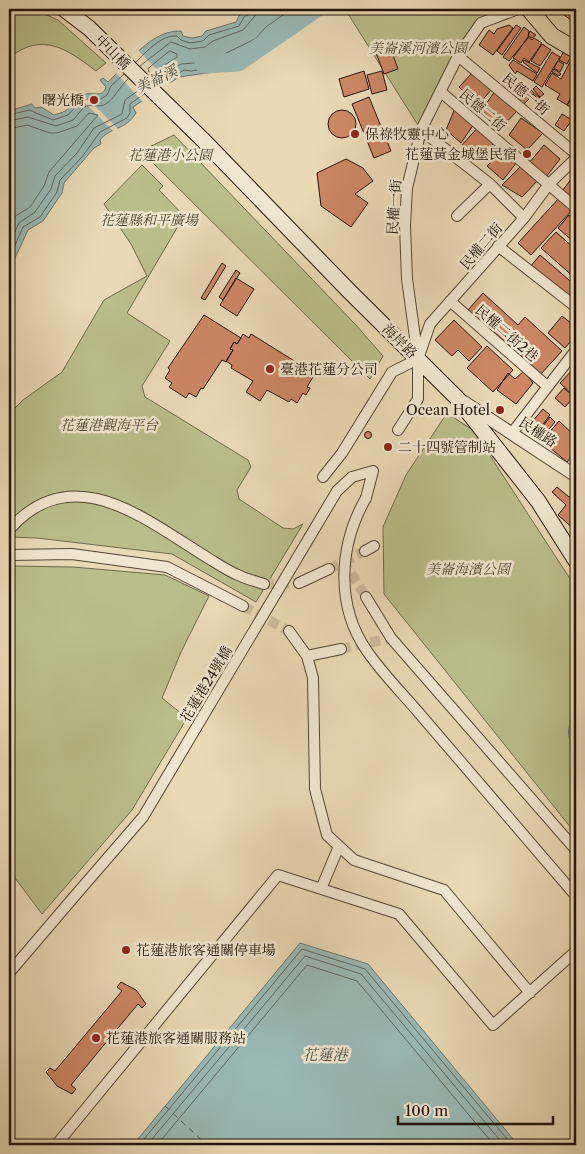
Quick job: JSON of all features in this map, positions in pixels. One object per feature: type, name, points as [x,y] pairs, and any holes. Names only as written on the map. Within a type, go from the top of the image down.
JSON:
[{"type":"main road","name":"中山橋","points":[[64,9],[89,28],[202,139]]},
{"type":"main road","points":[[529,9],[552,36],[576,50]]},
{"type":"main road","name":"海岸路","points":[[202,139],[457,398],[538,501],[576,561]]},
{"type":"street","name":"民權一街","points":[[418,359],[407,278],[405,226],[407,188],[421,130],[458,56],[481,23],[518,9]]},
{"type":"street","name":"民德一街","points":[[458,56],[576,154]]},
{"type":"street","name":"民德二街","points":[[441,92],[576,208]]},
{"type":"street","points":[[421,130],[490,184],[524,218]]},
{"type":"street","name":"民權二街","points":[[418,359],[430,324],[524,218],[549,184],[576,158]]},
{"type":"street","points":[[457,216],[490,184]]},
{"type":"street","points":[[498,246],[576,307]]},
{"type":"street","name":"民權二街2巷","points":[[450,300],[547,386]]},
{"type":"street","points":[[512,433],[576,350]]},
{"type":"street","points":[[323,477],[342,454],[392,372],[418,359],[418,399],[398,430]]},
{"type":"street","name":"民權路","points":[[457,398],[576,476]]},
{"type":"street","name":"花蓮港24號橋","points":[[9,973],[143,817],[336,490],[352,477],[376,468],[346,550],[344,578],[348,606],[356,633],[368,652],[419,713],[576,896]]},
{"type":"street","points":[[9,530],[21,516],[44,502],[66,497],[93,497],[122,506],[237,575],[264,584]]},
{"type":"street","points":[[9,555],[72,554],[167,567],[243,606]]},
{"type":"street","points":[[299,584],[329,569]]},
{"type":"street","points":[[366,597],[391,638],[576,850]]},
{"type":"street","points":[[289,631],[307,656],[313,678],[315,789],[327,835],[354,860],[444,890],[530,992]]},
{"type":"street","points":[[307,656],[341,649]]},
{"type":"street","points":[[321,889],[339,846]]},
{"type":"street","points":[[56,1145],[278,875],[400,914],[493,1025],[576,951]]},
{"type":"green space","points":[[9,9],[33,9],[58,20],[106,63],[96,71],[64,50],[43,44],[21,50],[9,58]]},
{"type":"green space","name":"美崙溪河濱公園","points":[[345,9],[518,9],[481,23],[421,130]]},
{"type":"green space","name":"花蓮港小公園","points":[[174,135],[355,324],[383,356],[370,379],[141,151]]},
{"type":"green space","points":[[142,165],[163,186],[159,190],[184,216],[127,313],[170,341],[142,386],[145,397],[248,460],[251,467],[237,490],[239,499],[283,528],[293,529],[303,524],[256,602],[172,554],[37,538],[9,537],[9,414],[23,400],[62,372],[104,300],[147,276],[131,244],[104,204]]},
{"type":"green space","name":"美崙海濱公園","points":[[447,413],[474,431],[576,588],[576,834],[384,594],[383,527],[406,475]]},
{"type":"green space","points":[[9,566],[73,567],[165,575],[209,596],[181,652],[162,698],[187,718],[132,810],[42,914],[9,870]]},
{"type":"water","points":[[251,9],[312,9],[274,35],[262,49],[218,68],[214,72],[179,77],[133,107],[136,113],[132,119],[100,140],[101,144],[94,148],[64,183],[62,193],[43,221],[28,230],[9,271],[9,111],[32,104],[35,108],[41,107],[54,115],[62,112],[68,109],[82,95],[100,94],[103,92],[106,87],[100,80],[103,78],[108,82],[150,41],[170,32],[181,31],[183,36],[192,38],[202,36],[206,31],[236,22],[241,12]]},
{"type":"water","points":[[576,717],[576,750],[569,738],[569,729]]},
{"type":"water","name":"花蓮港","points":[[300,943],[368,964],[518,1145],[133,1145]]},
{"type":"pier","points":[[138,50],[172,85],[144,103],[115,72]]},
{"type":"pier","points":[[82,93],[120,131],[115,133],[77,95]]},
{"type":"building","points":[[560,9],[576,9],[576,24],[559,11]]},
{"type":"building","points":[[509,25],[513,28],[493,55],[479,45],[489,30],[494,34],[497,29]]},
{"type":"building","points":[[516,25],[521,28],[502,55],[497,51]]},
{"type":"building","points":[[524,27],[529,31],[528,38],[509,61],[503,57]]},
{"type":"building","points":[[530,31],[536,35],[532,38],[528,36]]},
{"type":"building","points":[[528,37],[542,43],[529,62],[524,58],[521,63],[513,58]]},
{"type":"building","points":[[542,44],[551,50],[540,66],[531,61]]},
{"type":"building","points":[[390,47],[398,69],[384,74],[376,53]]},
{"type":"building","points":[[564,51],[572,55],[567,64],[559,60]]},
{"type":"building","points":[[552,52],[560,57],[542,87],[534,82]]},
{"type":"building","points":[[513,60],[537,74],[533,81],[517,71],[515,74],[509,65]]},
{"type":"building","points":[[524,60],[540,68],[537,73],[523,62]]},
{"type":"building","points":[[558,61],[564,64],[560,72],[554,68]]},
{"type":"building","points":[[570,62],[576,66],[576,88],[567,105],[557,99],[560,94],[545,85],[552,73],[561,79]]},
{"type":"building","points":[[554,69],[561,74],[559,76],[552,72]]},
{"type":"building","points":[[364,71],[369,89],[344,97],[339,79]]},
{"type":"building","points":[[382,71],[387,90],[372,94],[367,75]]},
{"type":"building","points":[[473,72],[492,89],[478,105],[459,87]]},
{"type":"building","points":[[536,86],[544,94],[540,97],[533,89]]},
{"type":"building","points":[[531,90],[540,98],[538,99],[533,94],[530,98],[527,95]]},
{"type":"building","points":[[495,91],[518,110],[500,129],[482,110]]},
{"type":"building","points":[[524,93],[529,99],[522,106],[517,100]]},
{"type":"building","points":[[369,97],[391,151],[374,158],[352,104]]},
{"type":"building","points":[[571,99],[576,102],[572,108],[567,105]]},
{"type":"building","points":[[576,103],[576,114],[571,111]]},
{"type":"building","points":[[456,106],[474,124],[461,143],[446,130]]},
{"type":"building","points":[[342,110],[352,114],[356,124],[352,134],[342,138],[332,134],[328,124],[332,114]]},
{"type":"building","points":[[562,114],[572,120],[564,131],[555,125]]},
{"type":"building","points":[[521,118],[543,133],[527,150],[509,135]]},
{"type":"building","points":[[480,125],[495,142],[477,160],[462,145]]},
{"type":"building","points":[[544,145],[560,159],[546,177],[529,163]]},
{"type":"building","points":[[505,149],[517,162],[503,180],[487,166]]},
{"type":"building","points":[[346,159],[363,168],[373,181],[355,194],[368,203],[351,227],[321,206],[317,173]]},
{"type":"building","points":[[522,165],[539,179],[522,197],[502,185]]},
{"type":"building","points":[[576,173],[576,202],[562,191]]},
{"type":"building","points":[[560,197],[573,209],[531,255],[518,243]]},
{"type":"building","points":[[569,215],[576,221],[576,244],[558,228]]},
{"type":"building","points":[[556,232],[576,250],[576,279],[541,248]]},
{"type":"building","points":[[540,255],[576,286],[576,292],[570,300],[530,267]]},
{"type":"building","points":[[222,263],[226,266],[205,300],[201,298]]},
{"type":"building","points":[[236,270],[240,273],[223,300],[219,297]]},
{"type":"building","points":[[236,278],[254,289],[237,316],[220,305]]},
{"type":"building","points":[[483,293],[518,325],[525,317],[562,351],[540,375],[468,310]]},
{"type":"building","points":[[204,315],[241,338],[237,344],[234,342],[230,349],[233,350],[226,362],[222,360],[196,397],[189,393],[186,398],[169,387],[172,383],[165,378],[170,370],[168,368]]},
{"type":"building","points":[[562,316],[576,327],[576,335],[565,348],[548,333]]},
{"type":"building","points":[[454,320],[482,347],[469,361],[458,350],[452,356],[435,340]]},
{"type":"building","name":"臺港花蓮分公司","points":[[243,334],[249,338],[251,334],[309,370],[307,373],[313,377],[307,387],[310,388],[306,395],[303,393],[297,403],[291,399],[289,402],[267,390],[260,401],[246,392],[253,381],[231,368],[232,365],[226,361],[233,350],[230,349],[234,342],[237,344]]},
{"type":"building","points":[[487,346],[513,370],[493,392],[467,368]]},
{"type":"building","points":[[576,366],[576,398],[560,383]]},
{"type":"building","points":[[524,371],[533,383],[516,404],[497,390],[508,373],[515,379]]},
{"type":"building","points":[[564,388],[574,397],[565,407],[555,398]]},
{"type":"building","points":[[543,409],[550,415],[535,435],[527,428]]},
{"type":"building","points":[[550,417],[555,422],[539,441],[534,437]]},
{"type":"building","points":[[559,421],[576,437],[576,451],[567,462],[542,441]]},
{"type":"building","name":"二十四號管制站","points":[[368,432],[371,435],[368,438],[365,435]]},
{"type":"building","name":"二十四號管制站","points":[[388,444],[391,447],[388,450],[385,447]]},
{"type":"building","points":[[557,487],[569,497],[576,490],[576,531],[558,515],[566,505],[552,492]]},
{"type":"building","name":"花蓮港旅客通關服務站","points":[[121,982],[136,990],[146,1004],[142,1008],[138,1004],[71,1085],[76,1089],[72,1094],[57,1086],[46,1072],[50,1068],[55,1071],[122,991],[117,987]]},
{"type":"waterway","name":"美崙溪","points":[[204,64],[238,62],[315,9]]},
{"type":"ferry route","points":[[165,1106],[207,1145]]},
{"type":"tunnel","points":[[344,562],[365,551]]},
{"type":"tunnel","points":[[329,569],[344,562],[366,597]]},
{"type":"tunnel","points":[[264,584],[299,583]]},
{"type":"tunnel","points":[[243,606],[289,631]]},
{"type":"tunnel","points":[[341,649],[391,638]]},
{"type":"place","name":"曙光橋","points":[[94,100]]},
{"type":"place","name":"保祿牧靈中心","points":[[355,134]]},
{"type":"place","name":"花蓮黃金城堡民宿","points":[[527,154]]},
{"type":"place","name":"臺港花蓮分公司","points":[[270,369]]},
{"type":"place","name":"Ocean Hotel","points":[[500,410]]},
{"type":"place","name":"二十四號管制站","points":[[388,447]]},
{"type":"place","name":"花蓮港旅客通關停車場","points":[[126,950]]},
{"type":"place","name":"花蓮港旅客通關服務站","points":[[96,1038]]},
{"type":"park label","name":"花蓮縣和平廣場","points":[[149,220]]},
{"type":"park label","name":"花蓮港觀海平台","points":[[109,425]]}]
